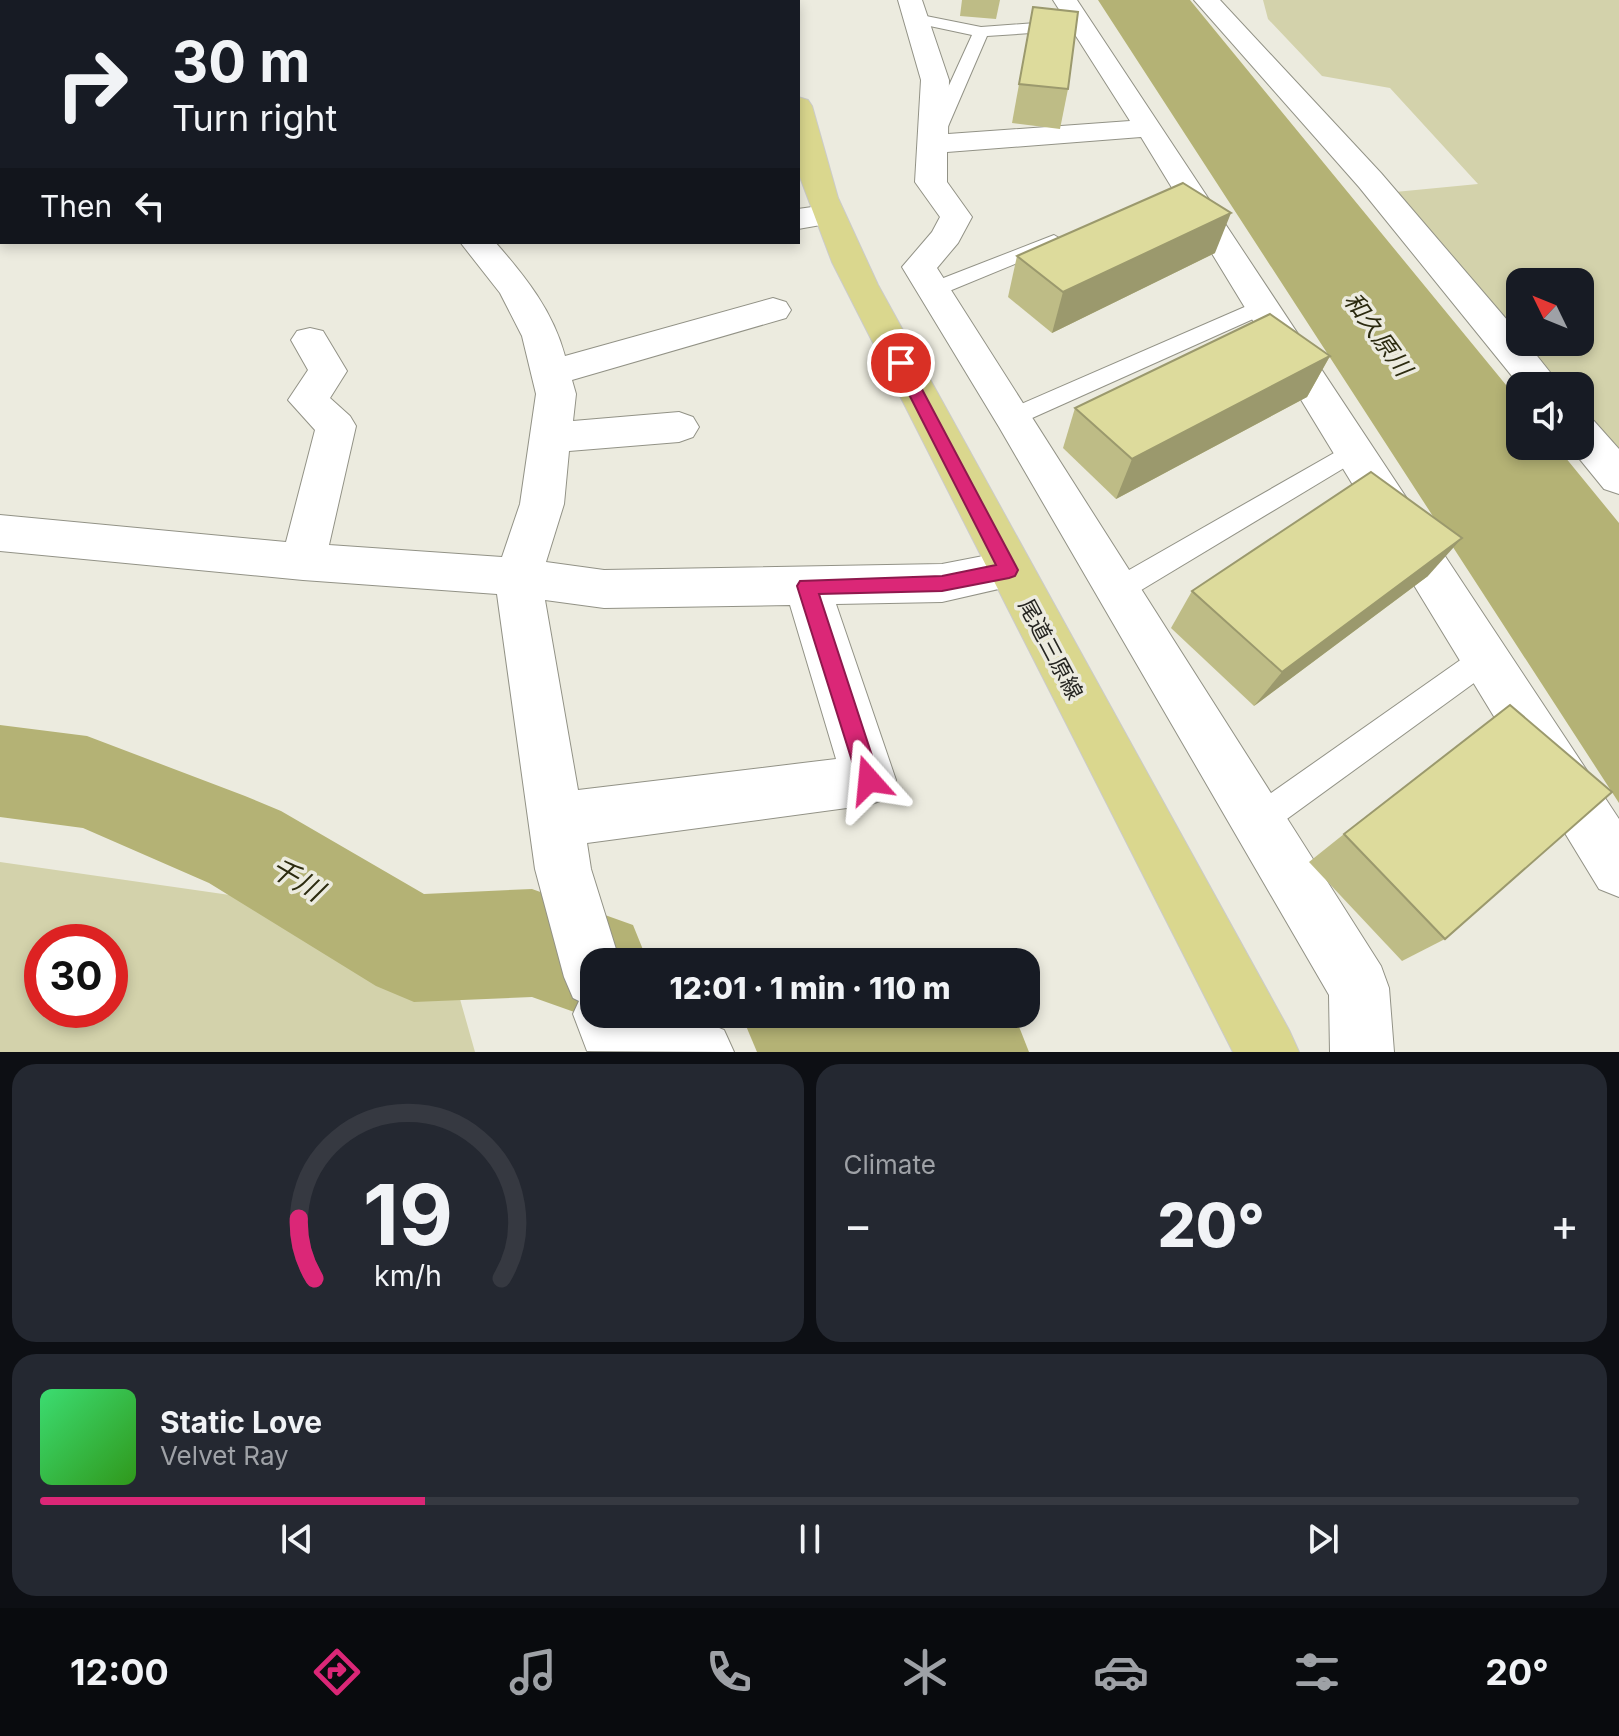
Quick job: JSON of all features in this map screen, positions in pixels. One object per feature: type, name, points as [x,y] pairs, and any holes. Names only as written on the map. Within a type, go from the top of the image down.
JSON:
[{"type":"main road","name":"尾道三原線","points":[[800,118],[812,217],[1009,570],[1267,1052]]},
{"type":"street","points":[[1206,0],[1370,180],[1530,372]]},
{"type":"street","points":[[913,10],[935,80],[931,182],[956,217],[946,236],[919,267],[1359,988],[1362,1052]]},
{"type":"street","points":[[1074,12],[1149,128],[1181,190],[1263,306],[1619,869]]},
{"type":"street","points":[[932,144],[1149,128]]},
{"type":"street","points":[[479,244],[516,289],[541,336],[556,394],[542,504],[518,577],[563,869],[586,948]]},
{"type":"street","points":[[550,373],[773,310]]},
{"type":"street","points":[[303,562],[336,426],[308,400],[328,371],[310,340]]},
{"type":"street","points":[[550,438],[679,427]]},
{"type":"street","points":[[1594,448],[1619,478]]},
{"type":"street","points":[[0,533],[303,562],[518,577],[604,589],[942,583],[1009,570]]},
{"type":"street","points":[[555,820],[869,780],[807,586]]},
{"type":"street","points":[[609,1028],[702,1052]]},
{"type":"lane","points":[[913,10],[981,32],[1074,12]]},
{"type":"lane","points":[[932,144],[981,32]]},
{"type":"lane","points":[[935,289],[1076,232]]},
{"type":"lane","points":[[1013,417],[1263,306]]},
{"type":"lane","points":[[1118,590],[1355,450]]},
{"type":"lane","points":[[1258,821],[1486,658]]},
{"type":"green space","points":[[1263,0],[1619,0],[1619,453],[1594,424],[1594,372],[1549,372],[1535,356],[1594,356],[1594,268],[1506,268],[1506,322],[1395,192],[1478,184],[1390,88],[1322,76],[1268,19]]},
{"type":"green space","points":[[0,862],[439,925],[475,1052],[0,1052]]},
{"type":"water","name":"和久原川","points":[[1098,0],[1190,0],[1506,385],[1506,460],[1567,460],[1619,523],[1619,803]]},
{"type":"building","points":[[1033,7],[1078,12],[1068,89],[1019,84]]},
{"type":"building","points":[[1183,183],[1231,213],[1063,292],[1017,256]]},
{"type":"building","points":[[1270,314],[1330,356],[1132,459],[1075,408]]},
{"type":"building","points":[[1371,472],[1462,538],[1282,672],[1192,591]]},
{"type":"building","points":[[1510,705],[1612,792],[1445,939],[1344,834]]},
{"type":"waterway","name":"千川","points":[[0,771],[87,782],[245,847],[414,948],[532,943],[580,959]]},
{"type":"waterway","name":"千川","points":[[861,1028],[972,1052]]},
{"type":"route","points":[[869,780],[807,586],[942,583],[1009,570],[901,363]]}]
